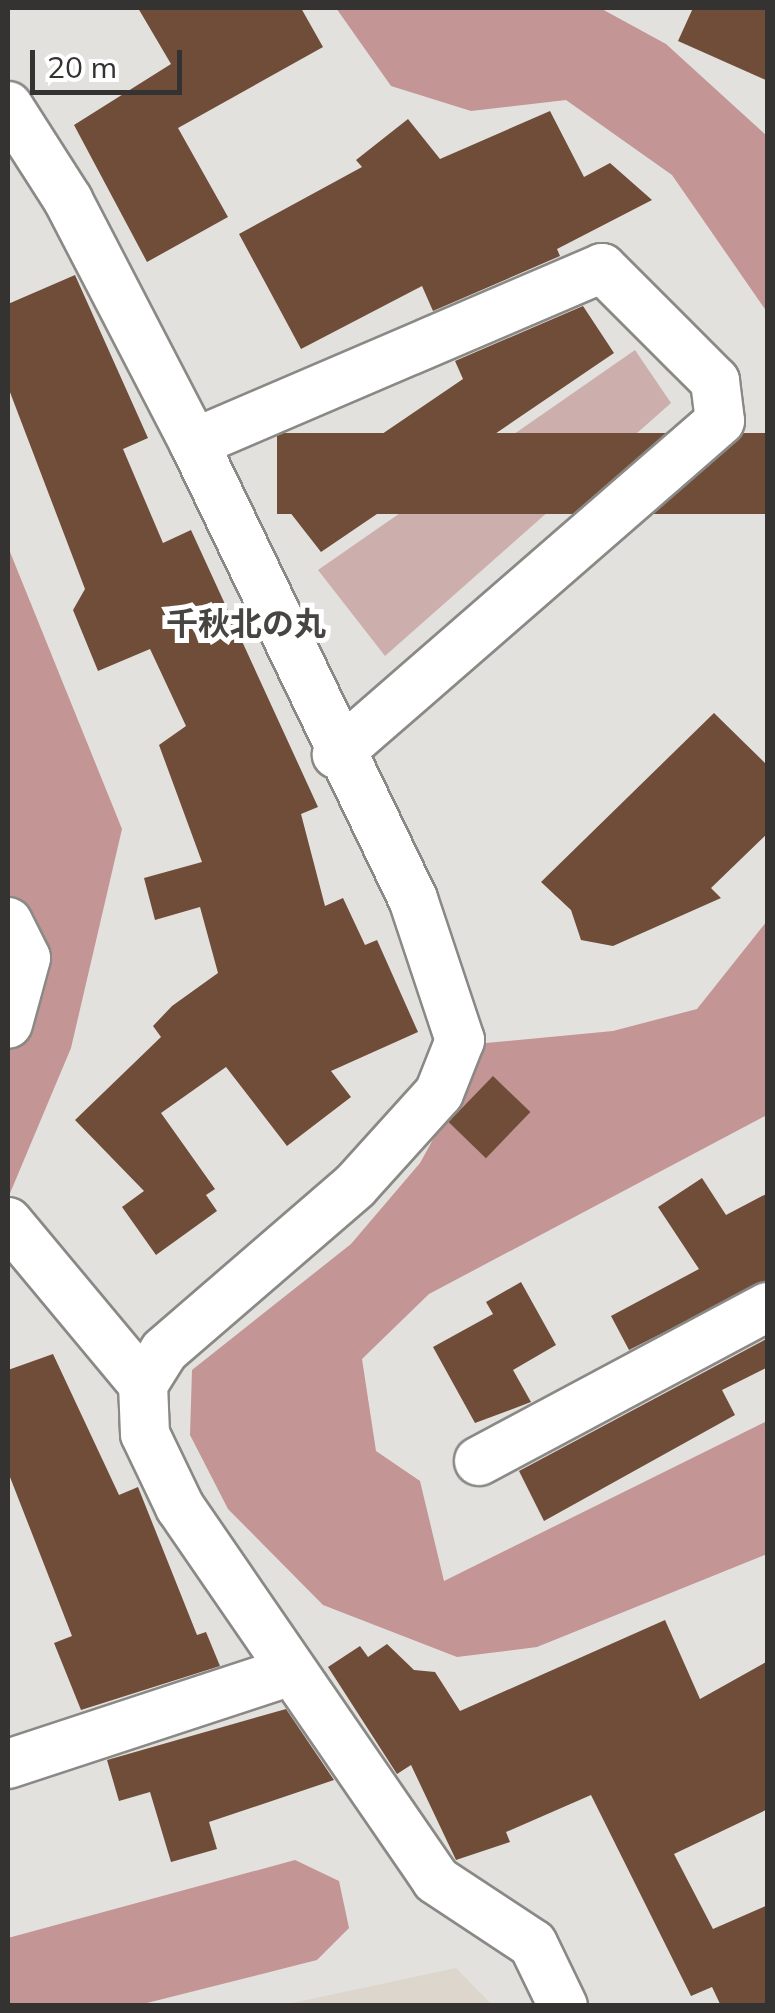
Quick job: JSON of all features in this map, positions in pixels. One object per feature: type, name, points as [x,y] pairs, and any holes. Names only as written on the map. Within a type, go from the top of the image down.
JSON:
[{"type":"street","points":[[8,106],[68,200],[194,443],[337,754],[413,899],[460,1040],[439,1093],[401,1138],[219,1296],[143,1384]]},
{"type":"street","points":[[194,443],[602,268],[716,381],[720,421],[337,754]]},
{"type":"street","points":[[8,922],[26,958],[8,1024]]},
{"type":"street","points":[[8,1222],[143,1384],[145,1434],[180,1508],[288,1672],[436,1880],[533,1944],[564,2006]]},
{"type":"street","points":[[479,1461],[768,1306]]},
{"type":"street","points":[[8,1764],[288,1672]]},
{"type":"shaded area","points":[[336,8],[600,8],[666,44],[767,136],[767,312],[672,175],[566,100],[471,111],[391,86]]},
{"type":"shaded area","points":[[635,350],[671,403],[385,656],[318,570]]},
{"type":"shaded area","points":[[8,547],[122,829],[71,1048],[8,1198]]},
{"type":"shaded area","points":[[767,921],[767,1115],[429,1294],[362,1359],[376,1451],[420,1481],[444,1581],[767,1421],[767,1554],[537,1647],[457,1657],[323,1605],[228,1509],[190,1435],[192,1370],[351,1244],[420,1163],[486,1043],[613,1031],[697,1009]]},
{"type":"shaded area","points":[[295,1860],[339,1881],[349,1928],[317,1960],[139,2005],[8,2005],[8,1938]]},
{"type":"shaded area","points":[[456,1968],[492,2005],[283,2005]]},
{"type":"building","points":[[138,8],[301,8],[323,47],[178,128],[228,217],[147,262],[74,125],[171,64]]},
{"type":"building","points":[[693,8],[768,8],[768,81],[678,41]]},
{"type":"building","points":[[550,111],[584,177],[610,163],[652,200],[557,249],[560,256],[433,311],[422,286],[301,349],[239,234],[362,167],[356,160],[408,119],[440,159]]},
{"type":"building","points":[[75,275],[148,438],[123,449],[163,543],[191,530],[318,807],[301,814],[325,906],[343,898],[365,945],[377,940],[418,1032],[331,1071],[351,1097],[287,1146],[226,1067],[161,1113],[215,1189],[206,1195],[217,1211],[156,1255],[122,1207],[144,1191],[75,1120],[161,1037],[153,1026],[172,1006],[218,973],[200,907],[155,920],[144,878],[202,862],[159,745],[186,726],[150,649],[98,671],[73,610],[85,589],[8,387],[8,304]]},
{"type":"building","points":[[583,306],[614,353],[321,552],[282,502],[463,379],[455,361]]},
{"type":"building","points":[[277,433],[768,433],[768,514],[277,514]]},
{"type":"building","points":[[714,713],[768,766],[768,833],[711,888],[721,898],[613,946],[581,940],[571,910],[541,882]]},
{"type":"building","points":[[493,1076],[530,1112],[486,1158],[449,1122]]},
{"type":"building","points":[[702,1178],[726,1215],[768,1193],[768,1280],[629,1350],[611,1316],[699,1269],[658,1207]]},
{"type":"building","points":[[521,1282],[556,1345],[513,1370],[531,1402],[475,1423],[433,1347],[493,1314],[486,1302]]},
{"type":"building","points":[[768,1338],[768,1367],[722,1390],[735,1415],[544,1521],[519,1471]]},
{"type":"building","points":[[53,1354],[119,1495],[138,1487],[197,1635],[206,1632],[220,1666],[81,1710],[54,1643],[72,1636],[8,1472],[8,1370]]},
{"type":"building","points":[[665,1620],[700,1699],[768,1661],[768,1809],[674,1854],[713,1929],[768,1905],[768,2006],[721,2006],[712,1987],[691,1996],[591,1795],[506,1832],[510,1842],[456,1860],[411,1765],[397,1774],[328,1667],[360,1646],[368,1657],[387,1644],[414,1670],[435,1672],[460,1711]]},
{"type":"building","points":[[286,1709],[334,1780],[209,1822],[217,1849],[171,1862],[150,1792],[119,1801],[107,1760]]},
{"type":"district","name":"千秋北の丸","points":[[246,623]]}]
